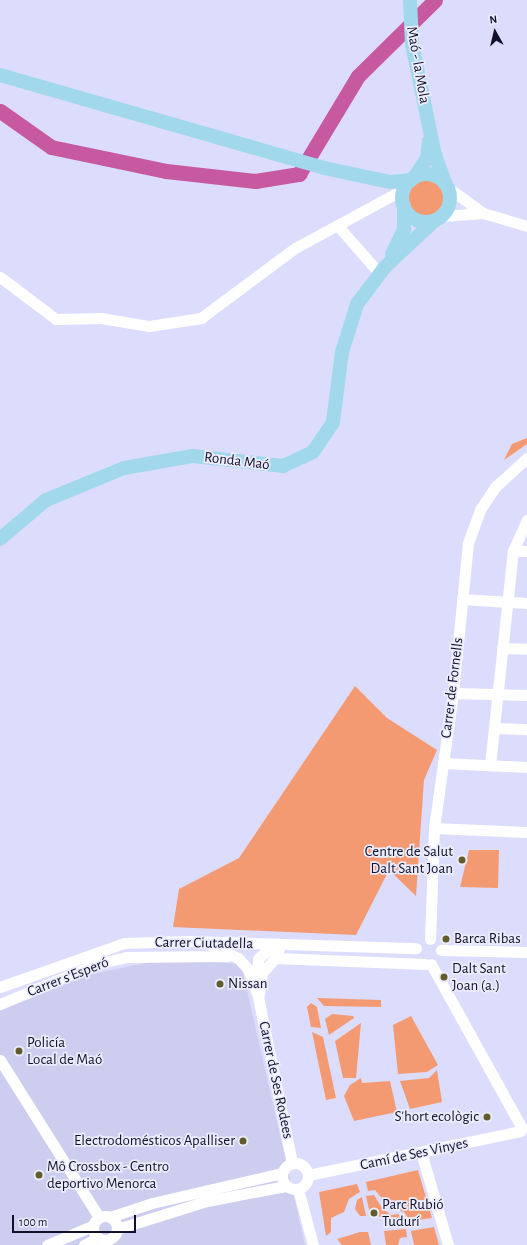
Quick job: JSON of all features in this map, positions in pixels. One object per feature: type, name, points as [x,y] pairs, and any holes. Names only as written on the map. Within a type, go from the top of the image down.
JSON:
[{"type":"main road","name":"Maó - la Mola","points":[[410,2],[412,44],[429,129],[446,185]]},
{"type":"main road","points":[[0,75],[353,175],[390,182],[434,175],[446,185],[450,199],[438,218],[419,221],[400,201],[353,175]]},
{"type":"main road","name":"Maó - la Mola","points":[[412,179],[427,158],[429,129]]},
{"type":"main road","points":[[400,201],[404,190],[412,179]]},
{"type":"main road","name":"Ronda Maó","points":[[0,539],[46,500],[101,476],[140,464],[193,456],[271,467],[292,463],[308,456],[331,429],[349,323],[357,304],[382,270],[404,229],[400,201]]},
{"type":"main road","name":"Ronda Maó","points":[[382,270],[438,218]]},
{"type":"street","points":[[446,185],[483,213],[527,226]]},
{"type":"street","points":[[0,277],[56,319],[101,318],[149,326],[201,318],[295,248],[338,226],[400,201]]},
{"type":"street","points":[[438,218],[483,213]]},
{"type":"street","points":[[338,226],[382,270]]},
{"type":"street","name":"Carrer de Fornells","points":[[430,939],[434,828],[453,693],[468,543],[481,508],[496,486],[526,462]]},
{"type":"street","points":[[490,765],[513,550],[527,520]]},
{"type":"street","points":[[513,550],[527,551]]},
{"type":"street","points":[[462,599],[527,603]]},
{"type":"street","points":[[502,648],[527,649]]},
{"type":"street","points":[[453,693],[527,695]]},
{"type":"street","points":[[494,728],[527,729]]},
{"type":"street","points":[[444,762],[527,767]]},
{"type":"street","points":[[434,828],[527,832]]},
{"type":"street","points":[[525,1131],[440,980],[428,964],[418,959],[416,948],[422,940],[430,939],[441,950],[527,952]]},
{"type":"street","name":"Carrer Ciutadella","points":[[0,986],[124,943],[203,942],[416,948]]},
{"type":"street","name":"Carrer de Ses Rodees","points":[[203,942],[234,956],[248,969],[258,997],[292,1163]]},
{"type":"street","name":"Carrer de Ses Rodees","points":[[258,997],[257,967],[262,954],[312,945]]},
{"type":"street","points":[[428,964],[439,959],[441,950]]},
{"type":"street","name":"Carrer s'Esperó","points":[[0,1004],[96,964],[126,957],[234,956]]},
{"type":"street","name":"Carrer de Ses Rodees","points":[[258,997],[262,973],[275,958],[428,964]]},
{"type":"street","points":[[0,1060],[96,1221],[98,1238]]},
{"type":"street","name":"Camí de Ses Vinyes","points":[[308,1175],[525,1131]]},
{"type":"street","points":[[421,1152],[448,1245]]},
{"type":"street","points":[[47,1245],[96,1221],[152,1203],[282,1173],[292,1163],[301,1164],[308,1175],[306,1182],[298,1189]]},
{"type":"street","points":[[282,1173],[286,1186]]},
{"type":"street","points":[[84,1245],[98,1238],[116,1237],[207,1202],[286,1186],[298,1189]]},
{"type":"street","points":[[298,1189],[314,1245]]},
{"type":"street","points":[[110,1217],[116,1237]]},
{"type":"shaded area","points":[[430,180],[439,185],[443,191],[443,205],[439,211],[430,216],[422,216],[413,211],[409,205],[408,194],[413,185],[419,181]]},
{"type":"shaded area","points":[[527,438],[527,444],[504,460],[512,444]]},
{"type":"shaded area","points":[[355,686],[387,718],[437,750],[424,780],[416,896],[389,870],[356,935],[173,927],[179,889],[239,858]]},
{"type":"shaded area","points":[[469,850],[499,850],[498,888],[460,887]]},
{"type":"shaded area","points":[[165,959],[241,964],[305,1245],[0,1245],[0,1011],[88,975]]},
{"type":"shaded area","points":[[317,998],[381,1000],[381,1007],[324,1006]]},
{"type":"shaded area","points":[[311,1003],[317,1007],[321,1028],[311,1027],[307,1007]]},
{"type":"shaded area","points":[[332,1014],[353,1016],[354,1018],[329,1035],[325,1019]]},
{"type":"shaded area","points":[[411,1016],[438,1065],[427,1072],[398,1074],[393,1025]]},
{"type":"shaded area","points":[[361,1023],[356,1078],[343,1078],[335,1041]]},
{"type":"shaded area","points":[[312,1032],[323,1037],[336,1098],[326,1100]]},
{"type":"shaded area","points":[[437,1070],[442,1102],[410,1109],[400,1081],[429,1078]]},
{"type":"shaded area","points":[[361,1078],[362,1083],[390,1081],[397,1112],[354,1121],[344,1096],[350,1085]]},
{"type":"shaded area","points":[[418,1170],[432,1218],[410,1221],[404,1212],[389,1207],[375,1190],[368,1191],[366,1182]]},
{"type":"shaded area","points":[[357,1184],[360,1192],[349,1199],[344,1212],[331,1218],[331,1232],[326,1236],[319,1192]]},
{"type":"shaded area","points":[[374,1195],[382,1208],[391,1215],[399,1214],[403,1223],[370,1214],[366,1196]]},
{"type":"shaded area","points":[[362,1197],[366,1216],[360,1216],[355,1209],[357,1200]]},
{"type":"shaded area","points":[[434,1227],[439,1245],[414,1245],[411,1231]]},
{"type":"shaded area","points":[[406,1229],[407,1237],[400,1238],[398,1245],[386,1245],[384,1231]]},
{"type":"shaded area","points":[[360,1232],[368,1232],[371,1245],[342,1245],[337,1239]]},
{"type":"waterway","points":[[0,111],[51,147],[166,171],[255,181],[299,174],[358,76],[435,0]]},
{"type":"place","name":"Centre de Salut Dalt Sant Joan","points":[[462,860]]},
{"type":"place","name":"Barca Ribas","points":[[446,939]]},
{"type":"place","name":"Dalt Sant Joan (a.)","points":[[444,977]]},
{"type":"place","name":"Nissan","points":[[220,984]]},
{"type":"place","name":"Policía Local de Maó","points":[[19,1051]]},
{"type":"place","name":"S'hort ecològic","points":[[487,1117]]},
{"type":"place","name":"Electrodomésticos Apalliser","points":[[243,1141]]},
{"type":"place","name":"Mô Crossbox - Centro deportivo Menorca","points":[[39,1175]]},
{"type":"place","name":"Parc Rubió Tudurí","points":[[374,1213]]}]
